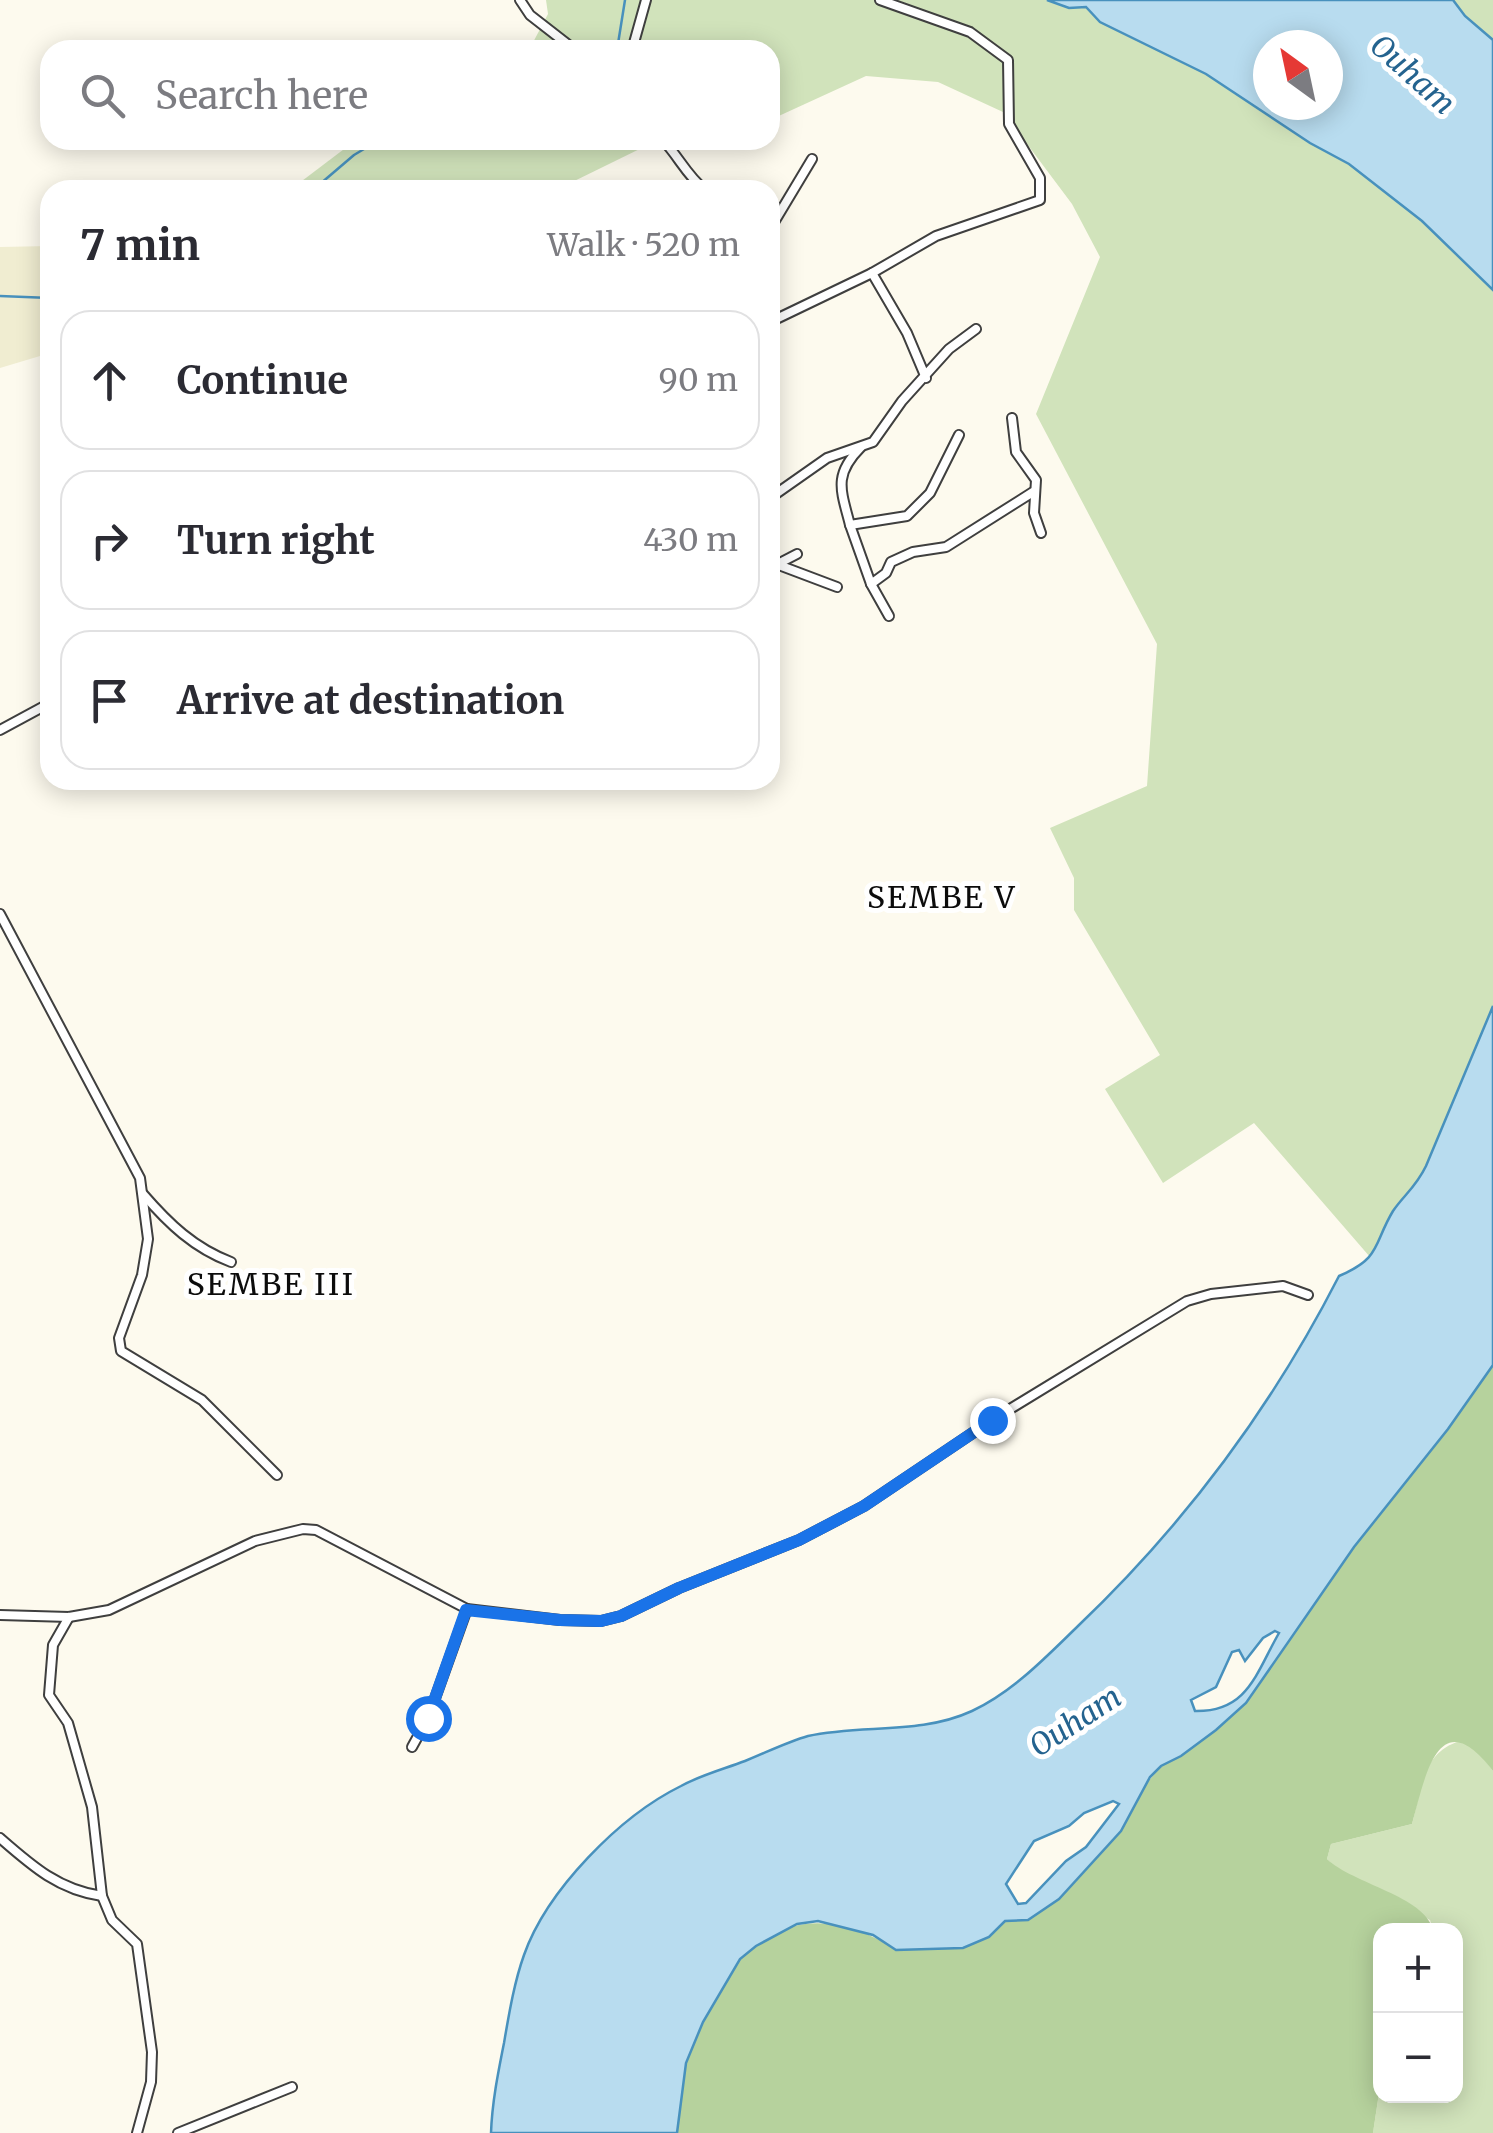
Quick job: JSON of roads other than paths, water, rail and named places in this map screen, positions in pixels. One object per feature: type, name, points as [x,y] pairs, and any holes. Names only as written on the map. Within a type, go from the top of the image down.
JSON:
[{"type":"street","points":[[520,0],[530,15],[562,40]]},
{"type":"street","points":[[635,40],[646,0]]},
{"type":"street","points":[[780,317],[872,273],[936,236],[1040,200],[1040,178],[1009,124],[1008,60],[970,32],[880,0]]},
{"type":"street","points":[[673,150],[684,162],[692,180]]},
{"type":"street","points":[[780,212],[812,159]]},
{"type":"street","points":[[872,273],[907,333],[926,378]]},
{"type":"street","points":[[780,491],[826,458],[872,442],[902,401],[950,349],[976,329]]},
{"type":"street","points":[[1012,418],[1016,452],[1036,480],[1034,512],[1042,533]]},
{"type":"street","points":[[850,524],[907,516],[930,493],[959,435]]},
{"type":"street","points":[[864,444],[848,459],[839,482],[871,584],[889,616]]},
{"type":"street","points":[[871,584],[886,573],[891,562],[913,552],[946,547],[1034,492]]},
{"type":"street","points":[[780,562],[796,554]]},
{"type":"street","points":[[780,568],[837,587]]},
{"type":"street","points":[[0,730],[40,708]]},
{"type":"street","points":[[0,914],[129,1154],[143,1194],[148,1240],[142,1275],[119,1338],[121,1351],[202,1400],[277,1475]]},
{"type":"street","points":[[143,1194],[168,1224],[206,1252],[232,1262]]},
{"type":"street","points":[[0,1615],[70,1617],[109,1610],[255,1541],[303,1529],[316,1530],[466,1610],[601,1621],[799,1540],[864,1506],[992,1420],[1186,1301],[1211,1294],[1283,1286],[1308,1295]]},
{"type":"street","points":[[412,1747],[428,1718],[466,1610]]},
{"type":"street","points":[[70,1617],[54,1644],[49,1694],[68,1722],[92,1806],[102,1896],[112,1920],[138,1944],[152,2052],[151,2082],[137,2133]]},
{"type":"street","points":[[0,1838],[40,1874],[76,1892],[102,1896]]},
{"type":"street","points":[[178,2133],[292,2087]]},
{"type":"water","name":"Ouham","points":[[1047,0],[1453,0],[1493,40],[1493,290],[1422,221],[1349,164],[1275,120],[1343,120],[1343,30],[1253,30],[1253,105],[1206,74],[1100,22],[1086,7],[1069,8]]},
{"type":"water","name":"Ouham","points":[[1493,1006],[1493,1365],[1448,1429],[1354,1547],[1246,1703],[1216,1730],[1150,1777],[1121,1831],[1059,1899],[1028,1920],[1005,1921],[989,1937],[963,1948],[896,1950],[873,1935],[818,1921],[797,1924],[740,1959],[703,2022],[686,2063],[677,2133],[491,2133],[510,2010],[524,1955],[550,1905],[588,1857],[634,1816],[696,1779],[808,1736],[952,1718],[987,1703],[1029,1673],[1154,1547],[1224,1462],[1285,1372],[1339,1276],[1370,1256],[1393,1211],[1426,1166]],"holes":[[[1275,1631],[1279,1633],[1264,1662],[1239,1697],[1213,1710],[1195,1711],[1191,1700],[1216,1687],[1232,1652],[1239,1650],[1245,1661],[1263,1638]],[[1113,1801],[1119,1804],[1086,1847],[1066,1861],[1026,1903],[1018,1904],[1006,1884],[1034,1841]]]},
{"type":"waterway","points":[[619,40],[625,0]]},
{"type":"waterway","points":[[325,180],[362,150]]},
{"type":"waterway","points":[[0,296],[40,298]]},
{"type":"district","name":"SEMBE V","points":[[942,897]]},
{"type":"district","name":"SEMBE III","points":[[271,1284]]}]
